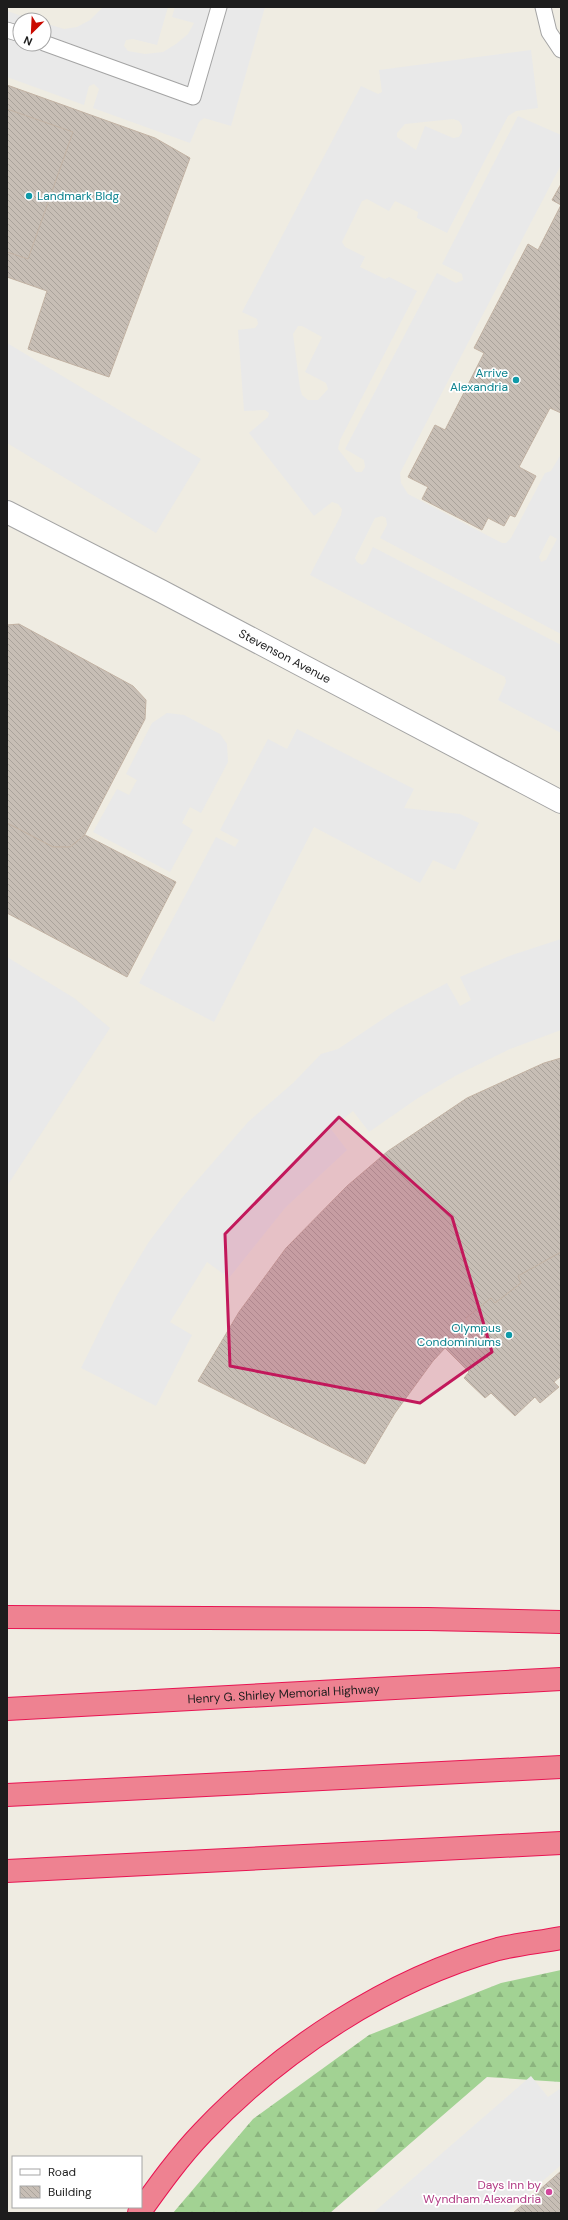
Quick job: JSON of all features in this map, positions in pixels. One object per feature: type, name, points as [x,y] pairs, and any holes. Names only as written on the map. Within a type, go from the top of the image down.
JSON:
[{"type":"highway","points":[[7,1617],[428,1619],[561,1622]]},
{"type":"highway","name":"Henry G. Shirley Memorial Highway","points":[[7,1709],[561,1679]]},
{"type":"highway","points":[[7,1795],[561,1767]]},
{"type":"highway","points":[[7,1871],[561,1843]]},
{"type":"highway","points":[[139,2213],[172,2168],[203,2132],[255,2083],[309,2042],[391,1992],[446,1967],[499,1949],[561,1938]]},
{"type":"street","name":"Stevenson Avenue","points":[[7,512],[161,591],[561,802]]},
{"type":"lane","points":[[52,46],[193,97],[219,7]]},
{"type":"lane","points":[[543,7],[550,32],[561,50]]},
{"type":"highlighted area","points":[[339,1117],[452,1217],[492,1352],[420,1403],[230,1366],[225,1234]]},
{"type":"green space","points":[[561,1970],[561,2082],[487,2077],[330,2213],[173,2213],[253,2119],[369,2035],[501,1983]]},
{"type":"shaded area","points":[[103,7],[168,7],[157,45],[133,39],[126,40],[124,46],[128,51],[145,54],[163,52],[188,34],[194,23],[172,17],[175,7],[265,7],[231,126],[204,118],[199,122],[190,143],[93,108],[99,89],[94,84],[89,86],[84,105],[7,77],[7,11],[12,13],[12,52],[52,52],[52,25],[64,29],[77,27],[90,20]]},
{"type":"shaded area","points":[[531,50],[538,108],[516,111],[508,116],[447,233],[417,218],[418,212],[395,201],[389,211],[367,199],[362,201],[342,242],[345,247],[365,257],[360,267],[385,279],[389,277],[417,291],[340,440],[338,449],[356,472],[362,472],[365,467],[364,460],[345,449],[437,273],[456,283],[463,280],[462,274],[442,264],[518,116],[561,135],[561,165],[400,473],[401,483],[408,494],[502,543],[506,543],[511,538],[545,473],[551,471],[561,454],[561,634],[380,538],[387,525],[386,518],[382,516],[375,518],[355,558],[357,562],[362,565],[366,562],[373,547],[561,645],[561,733],[498,700],[506,682],[505,677],[310,575],[341,515],[342,509],[338,504],[332,502],[314,516],[249,433],[268,417],[269,413],[265,410],[244,411],[238,330],[255,328],[258,324],[257,319],[242,312],[361,86],[378,94],[382,92],[379,70]],"holes":[[[453,119],[459,121],[462,126],[462,132],[459,137],[453,138],[425,126],[416,150],[397,137],[397,133],[405,124]],[[298,326],[302,326],[322,337],[305,372],[326,383],[328,389],[318,400],[308,400],[302,395],[293,334]],[[550,535],[557,539],[546,560],[541,562],[539,557]]]},
{"type":"shaded area","points":[[7,343],[201,459],[156,533],[7,443]]},
{"type":"shaded area","points":[[167,713],[184,715],[220,734],[227,744],[228,762],[201,813],[190,807],[182,823],[193,830],[170,872],[93,832],[117,789],[129,795],[137,780],[126,774],[152,723]]},
{"type":"shaded area","points":[[297,729],[414,789],[404,808],[460,814],[479,823],[455,870],[433,860],[420,883],[314,827],[214,1022],[139,983],[216,837],[235,847],[239,840],[220,830],[268,739],[287,749]]},
{"type":"shaded area","points":[[561,939],[561,1030],[510,1049],[457,1075],[418,1098],[369,1132],[353,1111],[331,1129],[347,1150],[285,1208],[229,1278],[207,1262],[170,1322],[192,1335],[156,1406],[81,1368],[117,1295],[148,1243],[181,1199],[248,1122],[293,1083],[321,1054],[338,1049],[398,1009],[447,983],[460,1006],[471,1000],[460,977],[512,955]]},
{"type":"shaded area","points":[[7,957],[74,998],[110,1028],[7,1186]]},
{"type":"shaded area","points":[[531,2076],[548,2097],[561,2088],[561,2165],[506,2213],[373,2213]]},
{"type":"building","points":[[7,85],[155,138],[190,158],[109,377],[28,349],[47,291],[7,277]]},
{"type":"building","name":"Landmark Bldg","points":[[7,109],[73,132],[28,259],[7,252]]},
{"type":"building","points":[[561,184],[561,205],[552,200]]},
{"type":"building","name":"Arrive Alexandria","points":[[561,205],[561,413],[550,408],[519,467],[536,476],[515,517],[510,515],[504,526],[488,518],[482,530],[422,499],[428,487],[408,477],[435,425],[445,430],[484,353],[474,348],[528,244],[538,250]]},
{"type":"building","points":[[19,624],[133,686],[146,700],[145,719],[84,836],[70,847],[53,847],[7,823],[7,625]]},
{"type":"building","points":[[7,823],[53,847],[70,847],[85,835],[176,882],[127,977],[7,913]]},
{"type":"building","points":[[561,1058],[561,1261],[521,1283],[471,1323],[445,1348],[433,1361],[395,1413],[365,1464],[198,1381],[239,1312],[286,1248],[347,1186],[388,1151],[467,1098],[544,1063]]},
{"type":"building","name":"Olympus Condominiums","points":[[561,1252],[561,1376],[554,1382],[559,1387],[540,1403],[535,1397],[515,1416],[491,1393],[485,1398],[464,1378],[469,1372],[445,1348],[471,1323],[466,1318],[491,1298],[495,1303],[521,1283],[518,1276]]},
{"type":"building","name":"Days Inn by Wyndham Alexandria","points":[[561,2171],[561,2213],[513,2213]]},
{"type":"place","name":"Landmark Bldg","points":[[29,196]]},
{"type":"place","name":"Arrive Alexandria","points":[[516,380]]},
{"type":"place","name":"Olympus Condominiums","points":[[509,1335]]},
{"type":"place","name":"Days Inn by Wyndham Alexandria","points":[[549,2192]]}]
